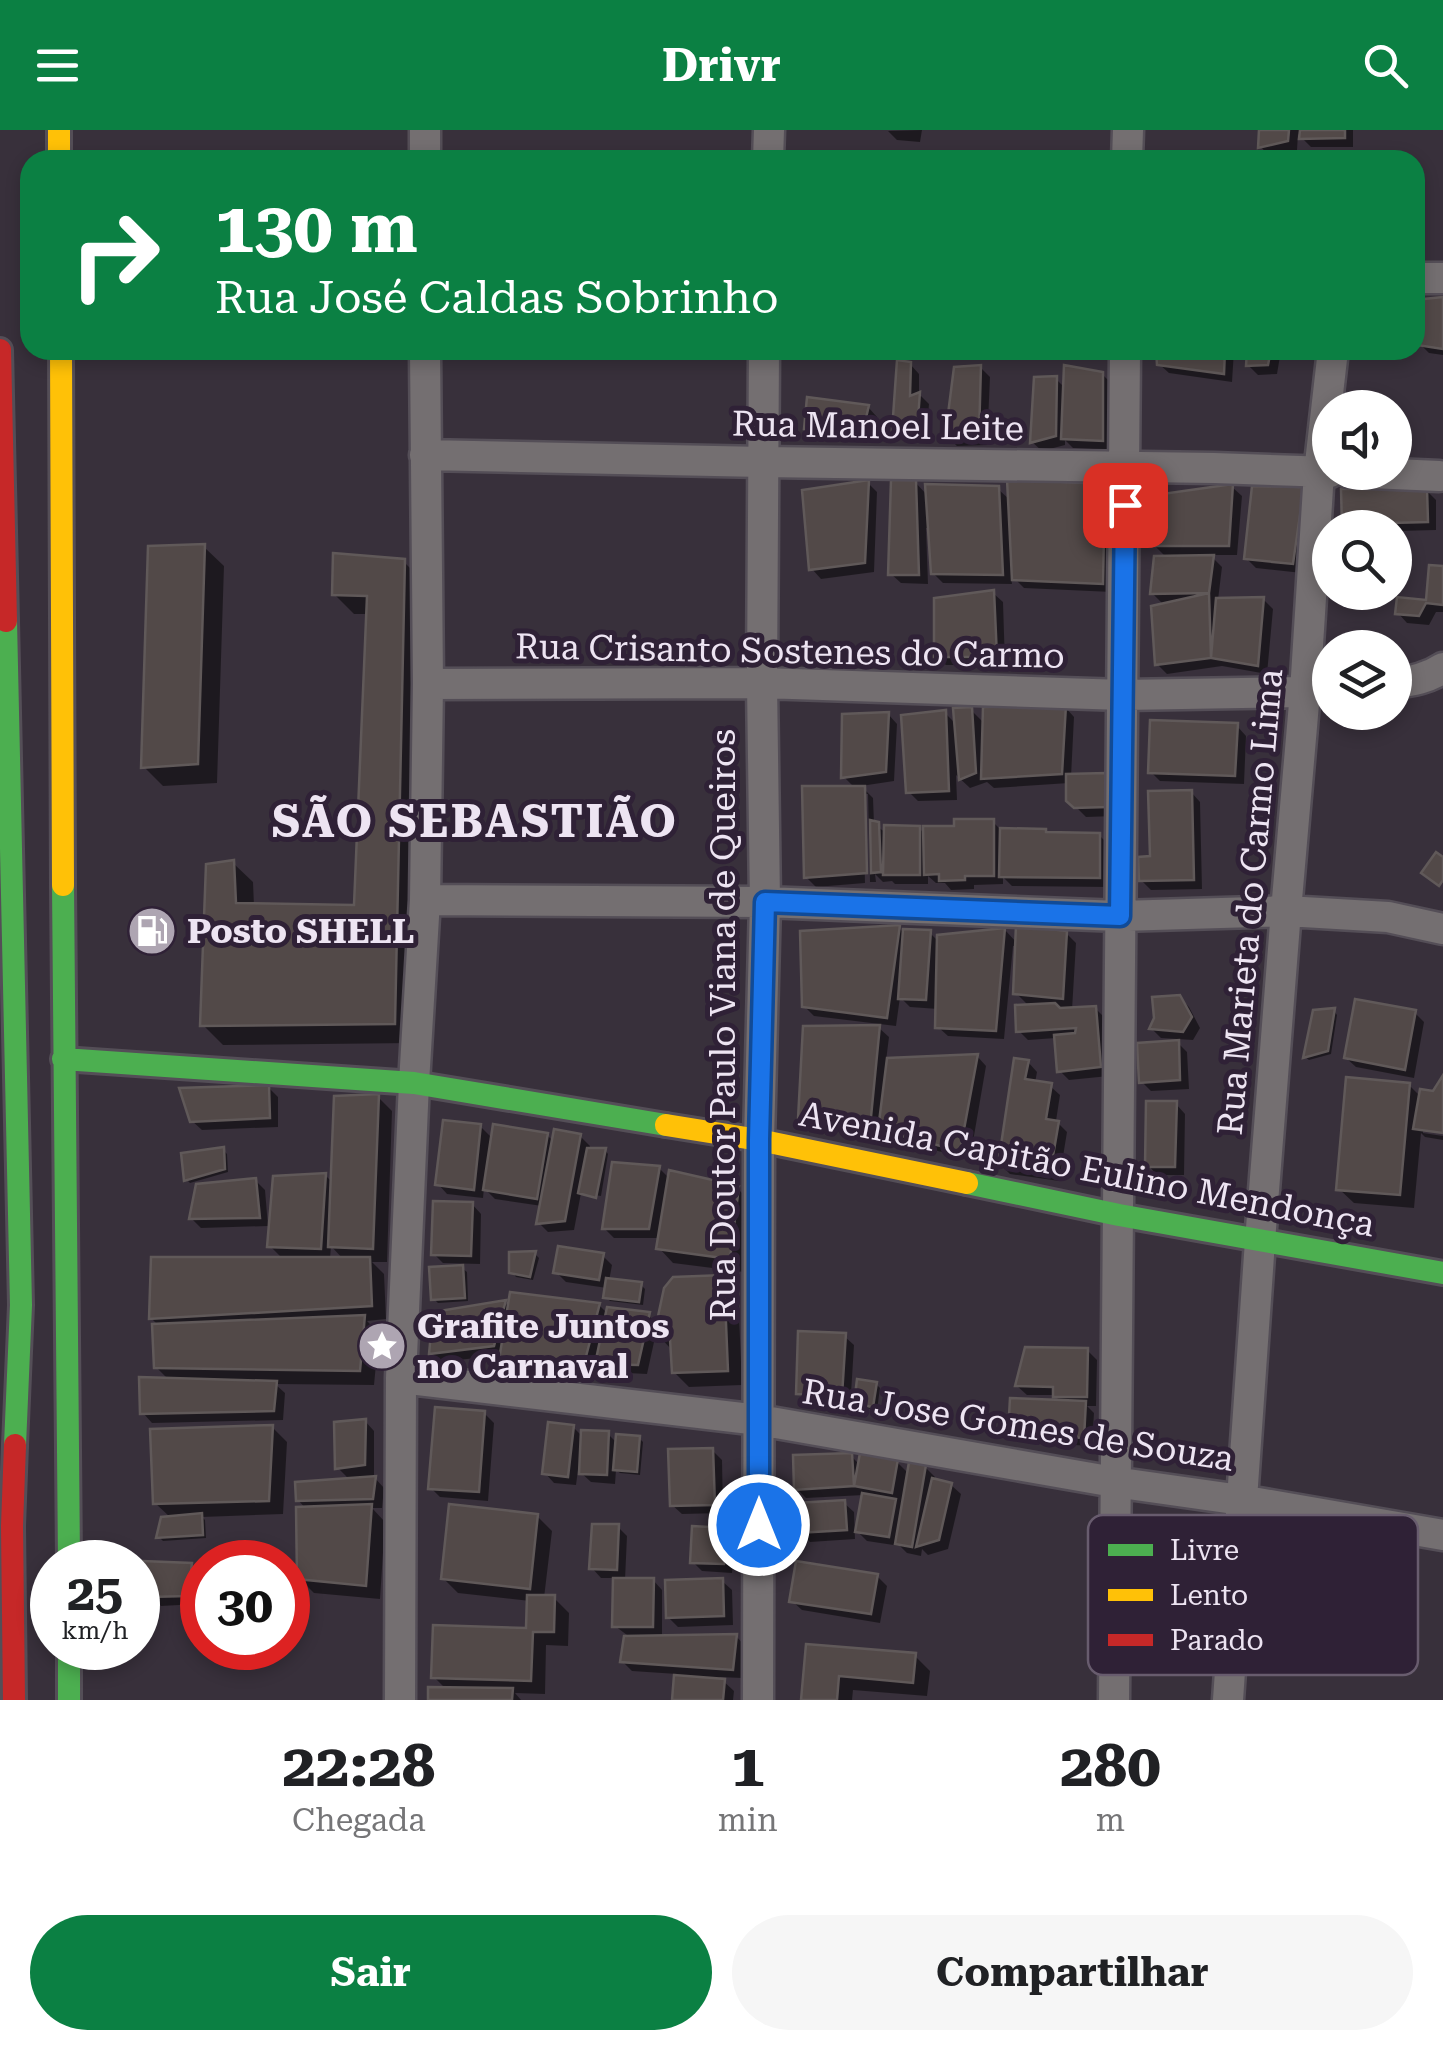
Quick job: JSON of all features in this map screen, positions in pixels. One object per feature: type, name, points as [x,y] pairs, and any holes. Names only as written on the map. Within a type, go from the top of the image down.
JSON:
[{"type":"main road","points":[[0,350],[21,1304],[12,1526],[14,1700]]},
{"type":"main road","points":[[61,360],[68,1540]]},
{"type":"main road","name":"Avenida Capitão Eulino Mendonça","points":[[63,1060],[414,1083],[759,1140],[1119,1216],[1443,1272]]},
{"type":"main road","points":[[68,1670],[68,1700]]},
{"type":"street","points":[[400,1700],[401,1378],[424,900],[428,684],[425,360]]},
{"type":"street","name":"Rua Doutor Paulo Viana de Queiros","points":[[758,1700],[759,1140],[765,902],[764,360]]},
{"type":"street","points":[[1114,1515],[1126,360]]},
{"type":"street","name":"Rua Marieta do Carmo Lima","points":[[1333,360],[1333,390]]},
{"type":"street","name":"Rua Manoel Leite","points":[[425,454],[1312,472]]},
{"type":"street","name":"Rua Manoel Leite","points":[[1412,475],[1438,476]]},
{"type":"street","name":"Rua Marieta do Carmo Lima","points":[[1322,630],[1331,490]]},
{"type":"street","points":[[1412,680],[1443,668]]},
{"type":"street","name":"Rua Crisanto Sostenes do Carmo","points":[[428,684],[762,683],[1123,695],[1312,691]]},
{"type":"street","name":"Rua Marieta do Carmo Lima","points":[[1241,1515],[1286,911],[1312,730]]},
{"type":"street","points":[[424,900],[765,902],[1120,916],[1286,911],[1388,917],[1443,928]]},
{"type":"street","name":"Rua Jose Gomes de Souza","points":[[401,1378],[759,1420],[1331,1515]]},
{"type":"street","name":"Rua Jose Gomes de Souza","points":[[1418,1530],[1443,1534]]},
{"type":"street","name":"Rua Marieta do Carmo Lima","points":[[1228,1700],[1230,1675]]},
{"type":"building","points":[[1259,130],[1289,130],[1288,141],[1258,148]]},
{"type":"building","points":[[1300,130],[1345,130],[1345,138],[1299,139]]},
{"type":"building","points":[[1443,297],[1443,349],[1425,346],[1425,299]]},
{"type":"building","points":[[897,360],[911,362],[910,396],[920,392],[917,432],[892,431]]},
{"type":"building","points":[[1157,360],[1225,360],[1224,374],[1157,365]]},
{"type":"building","points":[[1246,360],[1269,360],[1268,365],[1246,366]]},
{"type":"building","points":[[981,365],[979,436],[945,438],[954,367]]},
{"type":"building","points":[[1064,365],[1103,372],[1103,441],[1061,439]]},
{"type":"building","points":[[1057,376],[1056,436],[1030,443],[1034,377]]},
{"type":"building","points":[[807,397],[869,405],[863,431],[804,429]]},
{"type":"building","points":[[1007,479],[1105,484],[1103,584],[1012,580]]},
{"type":"building","points":[[869,480],[865,563],[809,570],[802,490]]},
{"type":"building","points":[[891,480],[916,480],[919,575],[888,575]]},
{"type":"building","points":[[925,484],[999,486],[1003,575],[931,574]]},
{"type":"building","points":[[1233,484],[1229,546],[1152,546],[1148,496]]},
{"type":"building","points":[[1252,486],[1304,487],[1293,564],[1244,559]]},
{"type":"building","points":[[1427,488],[1428,522],[1412,522],[1412,510],[1342,510],[1341,490]]},
{"type":"building","points":[[205,544],[198,764],[141,768],[148,546]]},
{"type":"building","points":[[333,553],[405,559],[395,1024],[200,1026],[206,864],[234,860],[236,903],[354,905],[367,596],[332,595]]},
{"type":"building","points":[[1214,555],[1209,593],[1150,594],[1154,556]]},
{"type":"building","points":[[1429,565],[1443,566],[1443,605],[1426,603],[1419,616],[1395,614],[1395,610],[1412,610],[1412,599],[1426,600]]},
{"type":"building","points":[[994,590],[997,657],[934,657],[934,598]]},
{"type":"building","points":[[1209,593],[1211,658],[1155,665],[1151,606]]},
{"type":"building","points":[[1264,597],[1258,666],[1211,658],[1216,598]]},
{"type":"building","points":[[1066,705],[1062,774],[981,779],[983,707]]},
{"type":"building","points":[[972,707],[976,773],[959,780],[953,708]]},
{"type":"building","points":[[946,710],[949,791],[906,793],[901,715]]},
{"type":"building","points":[[889,712],[886,772],[841,778],[842,714]]},
{"type":"building","points":[[1150,720],[1238,723],[1235,776],[1148,773]]},
{"type":"building","points":[[1106,773],[1107,807],[1074,808],[1066,801],[1066,774]]},
{"type":"building","points":[[802,786],[865,786],[867,873],[804,878]]},
{"type":"building","points":[[1192,790],[1194,880],[1139,881],[1138,857],[1150,856],[1148,791]]},
{"type":"building","points":[[954,819],[994,819],[994,876],[939,881],[939,874],[924,875],[923,826],[954,826]]},
{"type":"building","points":[[870,820],[879,822],[881,872],[871,873]]},
{"type":"building","points":[[884,825],[920,826],[920,875],[883,875]]},
{"type":"building","points":[[1000,828],[1100,833],[1100,878],[999,877]]},
{"type":"building","points":[[1436,852],[1443,857],[1443,880],[1439,886],[1421,873]]},
{"type":"building","points":[[900,925],[887,1018],[802,1007],[800,931]]},
{"type":"building","points":[[1016,925],[1067,931],[1063,999],[1013,994]]},
{"type":"building","points":[[1005,928],[996,1031],[935,1028],[937,935]]},
{"type":"building","points":[[903,929],[931,930],[926,1000],[898,999]]},
{"type":"building","points":[[1180,995],[1192,1017],[1183,1032],[1149,1029],[1154,1018],[1152,997]]},
{"type":"building","points":[[1355,999],[1416,1010],[1405,1070],[1344,1058]]},
{"type":"building","points":[[1055,1003],[1060,1008],[1096,1006],[1101,1067],[1057,1072],[1054,1035],[1075,1033],[1076,1028],[1016,1032],[1015,1005]]},
{"type":"building","points":[[1335,1008],[1328,1051],[1303,1058],[1313,1010]]},
{"type":"building","points":[[880,1025],[870,1127],[798,1119],[803,1026]]},
{"type":"building","points":[[1179,1040],[1180,1080],[1139,1083],[1137,1043]]},
{"type":"building","points":[[978,1054],[960,1151],[878,1130],[887,1058]]},
{"type":"building","points":[[1014,1058],[1029,1060],[1025,1079],[1052,1083],[1046,1119],[1059,1121],[1050,1173],[998,1165]]},
{"type":"building","points":[[1443,1075],[1443,1133],[1413,1129],[1420,1089],[1433,1091]]},
{"type":"building","points":[[1346,1077],[1410,1083],[1400,1195],[1336,1190]]},
{"type":"building","points":[[269,1085],[270,1118],[190,1122],[179,1088]]},
{"type":"building","points":[[379,1094],[373,1249],[328,1247],[334,1096]]},
{"type":"building","points":[[1146,1101],[1177,1101],[1175,1167],[1145,1167]]},
{"type":"building","points":[[443,1120],[481,1124],[474,1190],[435,1185]]},
{"type":"building","points":[[493,1124],[548,1133],[537,1199],[483,1190]]},
{"type":"building","points":[[554,1129],[581,1134],[565,1221],[536,1224]]},
{"type":"building","points":[[224,1147],[225,1169],[184,1181],[181,1153]]},
{"type":"building","points":[[587,1148],[606,1148],[596,1198],[578,1193]]},
{"type":"building","points":[[612,1162],[660,1166],[649,1229],[602,1229]]},
{"type":"building","points":[[669,1170],[739,1186],[730,1259],[656,1249]]},
{"type":"building","points":[[326,1173],[321,1249],[267,1247],[273,1176]]},
{"type":"building","points":[[256,1178],[260,1218],[189,1219],[196,1184]]},
{"type":"building","points":[[433,1201],[473,1202],[471,1256],[431,1255]]},
{"type":"building","points":[[558,1246],[604,1253],[599,1280],[553,1273]]},
{"type":"building","points":[[536,1251],[530,1277],[509,1273],[509,1252]]},
{"type":"building","points":[[151,1257],[370,1257],[372,1306],[149,1319]]},
{"type":"building","points":[[463,1265],[465,1298],[431,1300],[429,1267]]},
{"type":"building","points":[[724,1275],[728,1371],[672,1373],[670,1339],[654,1335],[664,1288],[673,1277]]},
{"type":"building","points":[[606,1278],[642,1282],[639,1302],[603,1298]]},
{"type":"building","points":[[510,1292],[600,1303],[584,1364],[499,1360]]},
{"type":"building","points":[[506,1300],[494,1346],[429,1354],[433,1312]]},
{"type":"building","points":[[607,1307],[650,1312],[638,1365],[595,1364]]},
{"type":"building","points":[[365,1315],[360,1371],[154,1368],[152,1324]]},
{"type":"building","points":[[798,1331],[846,1333],[842,1396],[796,1394]]},
{"type":"building","points":[[1025,1347],[1088,1348],[1087,1397],[1053,1397],[1053,1387],[1015,1386]]},
{"type":"building","points":[[139,1377],[277,1381],[274,1411],[140,1414]]},
{"type":"building","points":[[857,1379],[877,1382],[873,1407],[854,1404]]},
{"type":"building","points":[[1010,1398],[1086,1401],[1084,1438],[1008,1434]]},
{"type":"building","points":[[435,1407],[485,1411],[479,1492],[428,1489]]},
{"type":"building","points":[[366,1419],[365,1465],[335,1469],[334,1422]]},
{"type":"building","points":[[548,1422],[574,1425],[568,1477],[542,1474]]},
{"type":"building","points":[[273,1425],[269,1501],[153,1504],[150,1429]]},
{"type":"building","points":[[581,1430],[609,1431],[607,1475],[579,1474]]},
{"type":"building","points":[[616,1434],[640,1436],[637,1472],[613,1470]]},
{"type":"building","points":[[713,1448],[715,1505],[670,1506],[668,1449]]},
{"type":"building","points":[[852,1453],[854,1486],[794,1490],[793,1455]]},
{"type":"building","points":[[860,1453],[898,1459],[892,1493],[854,1486]]},
{"type":"building","points":[[909,1462],[926,1465],[912,1547],[895,1544]]},
{"type":"building","points":[[376,1476],[373,1499],[296,1501],[295,1482]]},
{"type":"building","points":[[932,1478],[952,1483],[939,1540],[916,1547]]},
{"type":"building","points":[[862,1493],[896,1499],[889,1537],[855,1532]]},
{"type":"building","points":[[845,1500],[847,1530],[798,1533],[796,1503]]},
{"type":"building","points":[[372,1504],[366,1586],[310,1580],[310,1540],[296,1540],[296,1507]]},
{"type":"building","points":[[449,1504],[538,1514],[530,1589],[441,1579]]},
{"type":"building","points":[[202,1513],[203,1535],[156,1538],[161,1517]]},
{"type":"building","points":[[592,1524],[619,1524],[617,1570],[589,1569]]},
{"type":"building","points":[[692,1526],[726,1528],[724,1564],[690,1563]]},
{"type":"building","points":[[796,1561],[878,1574],[871,1614],[789,1602]]},
{"type":"building","points":[[160,1562],[180,1563],[180,1596],[160,1597]]},
{"type":"building","points":[[613,1578],[654,1578],[653,1627],[612,1627]]},
{"type":"building","points":[[723,1578],[724,1616],[666,1618],[665,1580]]},
{"type":"building","points":[[527,1595],[555,1595],[554,1632],[533,1632],[531,1681],[431,1678],[433,1625],[526,1628]]},
{"type":"building","points":[[737,1634],[733,1670],[620,1662],[624,1636]]},
{"type":"building","points":[[806,1644],[916,1653],[913,1683],[839,1676],[837,1700],[801,1700]]},
{"type":"building","points":[[674,1675],[725,1679],[723,1700],[672,1700]]},
{"type":"building","points":[[428,1687],[513,1688],[512,1700],[428,1700]]},
{"type":"traffic: fast","points":[[6,621],[21,1305],[15,1445]]},
{"type":"traffic: fast","points":[[63,885],[69,1540]]},
{"type":"traffic: fast","points":[[63,1059],[414,1083],[666,1125]]},
{"type":"traffic: fast","points":[[967,1183],[1119,1215],[1443,1273]]},
{"type":"traffic: fast","points":[[69,1670],[69,1700]]},
{"type":"traffic: slow","points":[[59,130],[59,150]]},
{"type":"traffic: slow","points":[[61,360],[63,885]]},
{"type":"traffic: slow","points":[[666,1125],[967,1183]]},
{"type":"traffic: jam","points":[[0,350],[6,621]]},
{"type":"traffic: jam","points":[[14,1700],[15,1445]]},
{"type":"place","name":"Posto SHELL","points":[[152,931]]},
{"type":"place","name":"Grafite Juntos no Carnaval","points":[[382,1346]]},
{"type":"district","name":"SÃO SEBASTIÃO","points":[[475,821]]},
{"type":"route","points":[[759,1525],[759,1140],[765,902],[1120,916],[1125,505]]}]
